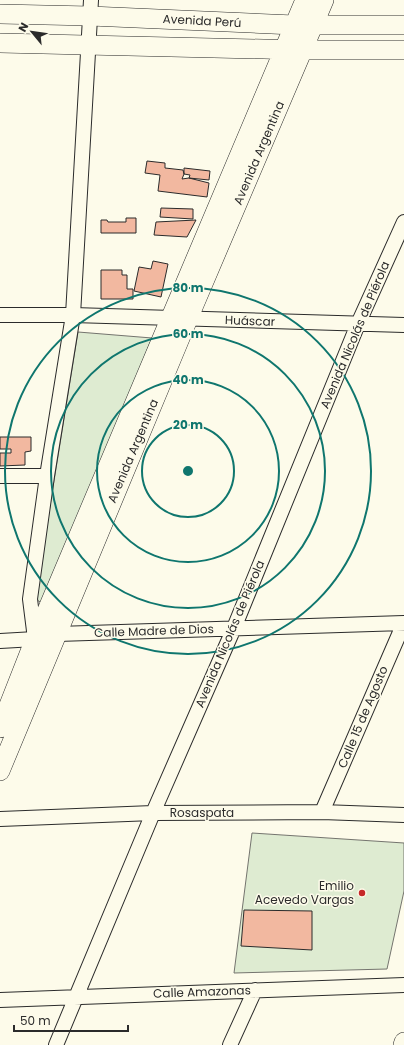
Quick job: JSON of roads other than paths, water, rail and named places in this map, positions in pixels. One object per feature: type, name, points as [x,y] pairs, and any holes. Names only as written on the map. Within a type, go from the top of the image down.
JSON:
[{"type":"street","name":"Avenida Argentina","points":[[8,723],[57,634],[284,49],[305,0]]},
{"type":"street","name":"Avenida Argentina","points":[[0,771],[8,723],[35,639],[179,318],[303,50],[324,0]]},
{"type":"street","name":"Avenida Perú","points":[[0,14],[90,8],[294,25],[404,25]]},
{"type":"street","points":[[35,639],[30,599],[47,476],[73,316],[90,8]]},
{"type":"street","name":"Avenida Perú","points":[[0,43],[303,50],[404,50]]},
{"type":"street","name":"Avenida Nicolás de Piérola","points":[[56,1045],[153,813],[234,628],[358,324],[404,222]]},
{"type":"street","name":"Huáscar","points":[[0,315],[179,318],[404,325]]},
{"type":"street","points":[[0,476],[47,476]]},
{"type":"street","name":"Calle Madre de Dios","points":[[0,641],[35,639],[57,634],[404,623]]},
{"type":"street","name":"Calle 15 de Agosto","points":[[322,812],[404,623]]},
{"type":"street","name":"Rosaspata","points":[[0,818],[153,813],[322,812],[404,815]]},
{"type":"street","name":"Calle Amazonas","points":[[0,1000],[404,985]]},
{"type":"street","points":[[230,1045],[254,990]]},
{"type":"place","name":"Emilio Acevedo Vargas","points":[[362,893]]}]
